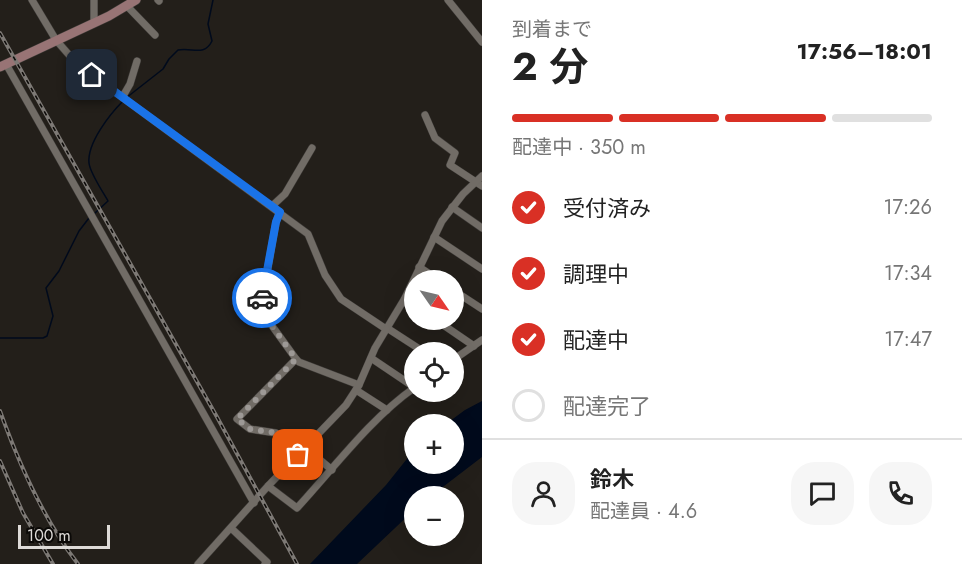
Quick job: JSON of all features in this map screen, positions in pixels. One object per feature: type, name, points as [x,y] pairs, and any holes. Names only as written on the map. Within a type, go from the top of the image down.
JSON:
[{"type":"main road","points":[[3,65],[136,0]]},
{"type":"street","points":[[32,0],[56,40],[77,64],[308,234],[325,274],[341,299],[409,342]]},
{"type":"street","points":[[94,0],[94,22]]},
{"type":"street","points":[[448,0],[482,42]]},
{"type":"street","points":[[127,6],[154,35]]},
{"type":"street","points":[[123,96],[130,84],[136,60]]},
{"type":"street","points":[[3,65],[254,502]]},
{"type":"street","points":[[425,115],[435,138],[455,153],[450,165],[479,184]]},
{"type":"street","points":[[272,206],[285,194],[312,148]]},
{"type":"street","points":[[418,270],[442,221],[452,207],[479,184],[482,176]]},
{"type":"street","points":[[452,207],[482,228]]},
{"type":"street","points":[[280,212],[276,222],[262,312],[299,362],[357,387],[387,410]]},
{"type":"street","points":[[434,237],[482,269]]},
{"type":"street","points":[[419,267],[424,270]]},
{"type":"street","points":[[464,297],[482,309]]},
{"type":"street","points":[[202,563],[268,486],[346,405],[404,300]]},
{"type":"street","points":[[451,330],[474,345]]},
{"type":"street","points":[[464,352],[482,340]]},
{"type":"street","points":[[371,358],[404,380]]},
{"type":"street","points":[[296,359],[237,419],[250,429],[276,433],[298,455]]},
{"type":"street","points":[[268,486],[297,508],[387,410],[404,396]]},
{"type":"street","points":[[306,448],[332,470]]},
{"type":"street","points":[[231,528],[267,562],[265,564]]},
{"type":"water","points":[[482,401],[482,457],[464,471],[464,414],[460,414]]},
{"type":"water","points":[[404,462],[404,474],[460,474],[444,486],[404,486],[404,519],[357,564],[310,564],[386,485]]},
{"type":"waterway","points":[[126,98],[163,69],[178,50],[201,50],[209,46],[212,41],[208,24],[213,0]]},
{"type":"waterway","points":[[95,213],[108,201],[92,172],[89,155],[100,129],[123,101]]},
{"type":"waterway","points":[[0,338],[43,338],[47,336],[53,316],[46,288],[59,271],[79,231],[89,218]]},
{"type":"railway","points":[[0,33],[217,417],[297,564]]},
{"type":"railway","points":[[0,411],[15,451],[43,510],[78,564]]},
{"type":"railway","points":[[0,461],[23,513],[53,564]]},
{"type":"way so far","points":[[262,298],[262,312],[296,359],[237,419],[246,428],[276,433],[298,455]]},
{"type":"route","points":[[92,75],[280,212],[276,222],[262,298]]}]
